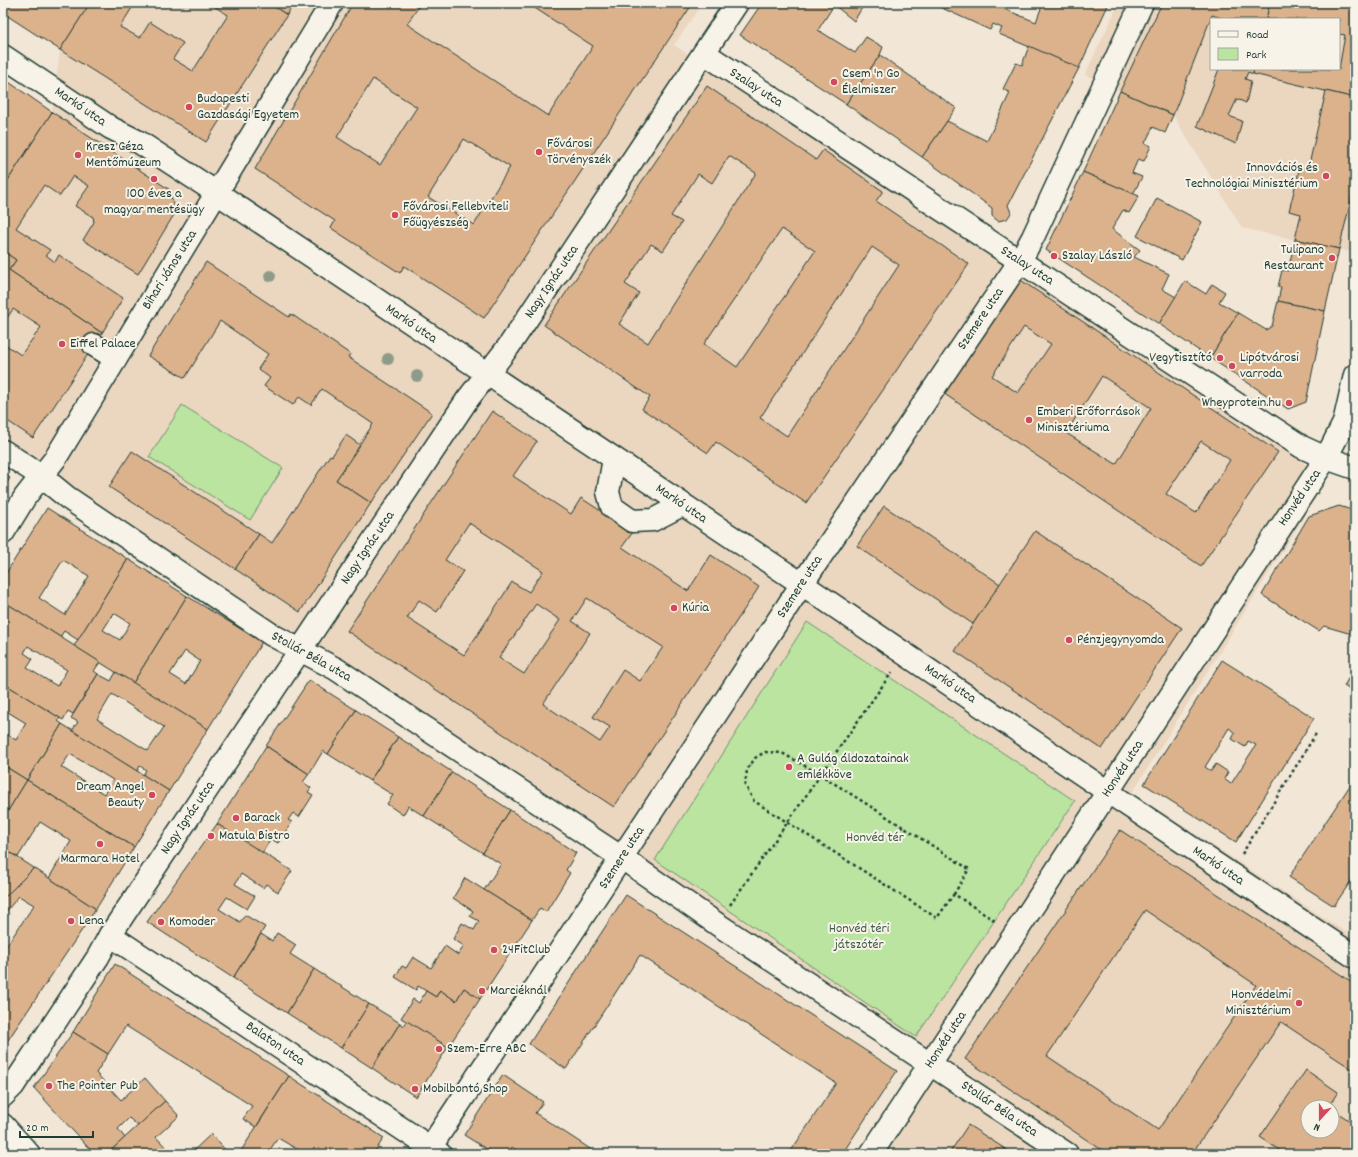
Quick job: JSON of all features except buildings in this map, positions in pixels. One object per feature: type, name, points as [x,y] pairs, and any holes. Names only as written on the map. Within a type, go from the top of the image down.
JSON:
[{"type":"street","name":"Bihari János utca","points":[[3,533],[25,497],[55,459],[332,3]]},
{"type":"street","name":"Nagy Ignác utca","points":[[3,1096],[17,1081],[98,957],[110,935],[300,650],[467,400],[509,346],[737,3]]},
{"type":"street","name":"Szemere utca","points":[[432,1152],[622,858],[802,584],[1020,261],[1033,237],[1142,3]]},
{"type":"street","name":"Szalay utca","points":[[704,53],[1296,444],[1326,458],[1355,468]]},
{"type":"street","name":"Markó utca","points":[[3,56],[111,128],[139,142],[217,193],[802,584],[1108,792],[1355,957]]},
{"type":"street","points":[[94,345],[115,358]]},
{"type":"street","name":"Honvéd utca","points":[[871,1154],[1326,458],[1344,423],[1355,375]]},
{"type":"street","name":"Stollár Béla utca","points":[[3,451],[41,476],[68,498],[272,636],[336,669],[622,858]]},
{"type":"street","points":[[614,459],[608,492],[612,508],[632,521],[653,520],[682,505]]},
{"type":"street","points":[[622,858],[717,924],[930,1063]]},
{"type":"street","name":"Balaton utca","points":[[110,935],[432,1152]]},
{"type":"street","name":"Stollár Béla utca","points":[[930,1063],[1067,1154]]},
{"type":"street","points":[[3,1124],[29,1154]]},
{"type":"path","points":[[717,924],[905,654]]},
{"type":"path","points":[[1230,873],[1317,732]]},
{"type":"path","points":[[765,752],[782,753],[821,775],[969,869],[937,918],[787,822],[754,800],[745,785],[747,770],[755,758],[765,752]]},
{"type":"path","points":[[954,894],[996,921]]},
{"type":"shaded area","points":[[90,3],[703,3],[674,45],[1295,453],[1323,486],[1132,793],[1355,938],[1355,1154],[856,1154],[917,1062],[3,458],[3,188],[52,112],[60,50]]},
{"type":"shaded area","points":[[1119,3],[1355,3],[1355,253],[1242,228],[1173,115],[1085,75]]},
{"type":"green space","points":[[182,405],[283,468],[250,520],[149,457]]},
{"type":"green space","name":"Honvéd tér","points":[[807,622],[1075,801],[916,1037],[655,860]]},
{"type":"place","name":"Csem 'n Go Élelmiszer","points":[[834,82]]},
{"type":"place","name":"Budapesti Gazdasági Egyetem","points":[[189,107]]},
{"type":"place","name":"Fővárosi Törvényszék","points":[[539,152]]},
{"type":"place","name":"Kresz Géza Mentőmúzeum","points":[[78,155]]},
{"type":"place","name":"Innovációs és Technológiai Minisztérium","points":[[1326,176]]},
{"type":"place","name":"100 éves a magyar mentésügy","points":[[154,179]]},
{"type":"place","name":"Fővárosi Fellebviteli Főügyészség","points":[[395,215]]},
{"type":"place","name":"Szalay László","points":[[1054,256]]},
{"type":"place","name":"Tulipano Restaurant","points":[[1332,258]]},
{"type":"place","name":"Eiffel Palace","points":[[62,344]]},
{"type":"place","name":"Vegytisztító","points":[[1220,358]]},
{"type":"place","name":"Lipótvárosi varroda","points":[[1232,366]]},
{"type":"place","name":"Wheyprotein.hu","points":[[1289,403]]},
{"type":"place","name":"Emberi Erőforrások Minisztériuma","points":[[1029,420]]},
{"type":"place","name":"Kúria","points":[[674,608]]},
{"type":"place","name":"Pénzjegynyomda","points":[[1069,640]]},
{"type":"place","name":"A Gulág áldozatainak emlékköve","points":[[789,767]]},
{"type":"place","name":"Dream Angel Beauty","points":[[152,795]]},
{"type":"place","name":"Barack","points":[[236,818]]},
{"type":"place","name":"Matula Bistro","points":[[211,836]]},
{"type":"place","name":"Marmara Hotel","points":[[100,844]]},
{"type":"place","name":"Lena","points":[[71,921]]},
{"type":"place","name":"Komoder","points":[[161,922]]},
{"type":"place","name":"24FitClub","points":[[494,950]]},
{"type":"place","name":"Marciéknál","points":[[482,991]]},
{"type":"place","name":"Honvédelmi Minisztérium","points":[[1299,1003]]},
{"type":"place","name":"Szem-Erre ABC","points":[[439,1049]]},
{"type":"place","name":"The Pointer Pub","points":[[49,1086]]},
{"type":"place","name":"Mobilbontó Shop","points":[[415,1089]]},
{"type":"park label","name":"Honvéd téri játszótér","points":[[859,938]]}]
